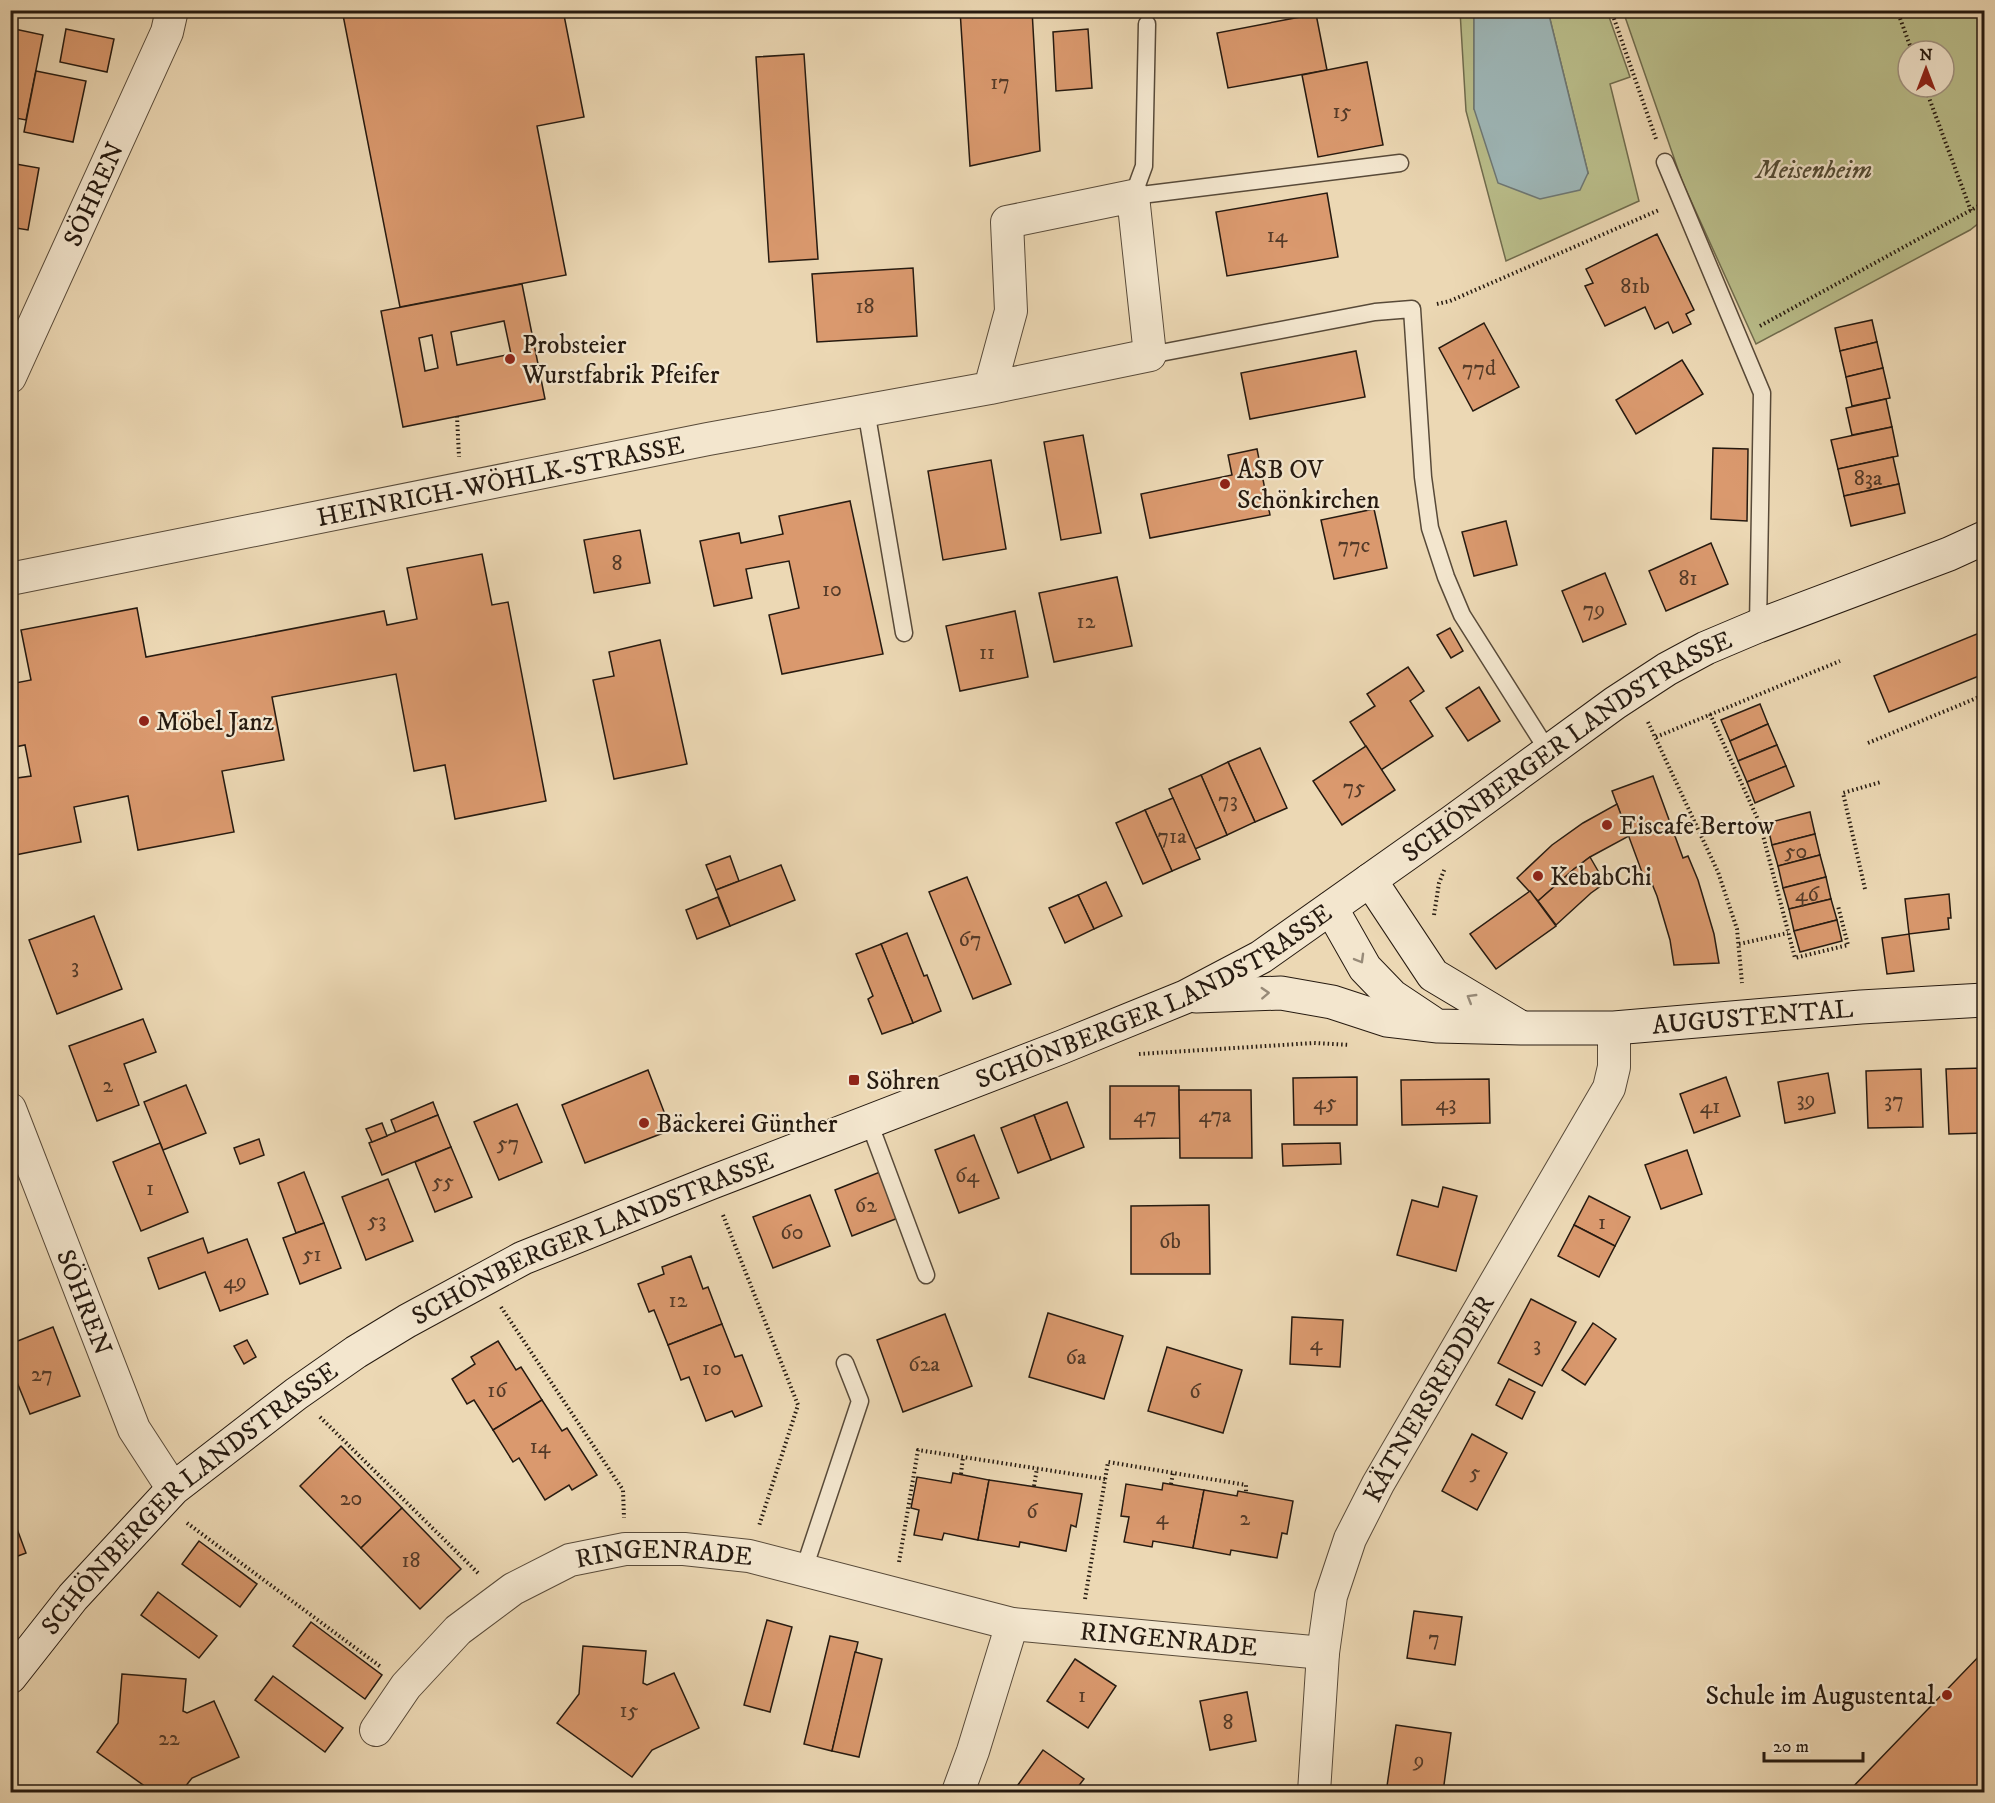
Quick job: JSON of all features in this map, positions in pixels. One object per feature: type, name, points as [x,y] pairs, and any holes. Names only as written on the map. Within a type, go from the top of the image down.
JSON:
[{"type":"main road","name":"SCHÖNBERGER LANDSTRASSE","points":[[10,1677],[73,1597],[166,1496],[296,1394],[356,1352],[523,1258],[1185,997],[1261,957],[1632,692],[1706,648],[1984,538]]},
{"type":"main road","points":[[1370,880],[1433,975],[1521,1028]]},
{"type":"main road","points":[[1331,908],[1365,968],[1392,996],[1438,1026]]},
{"type":"main road","name":"AUGUSTENTAL","points":[[1185,997],[1281,993],[1332,1002],[1387,1020],[1438,1026],[1521,1028],[1614,1028],[1861,1007],[1984,1000]]},
{"type":"street","name":"SÖHREN","points":[[10,377],[167,32],[172,10]]},
{"type":"street","points":[[990,388],[1011,311],[1007,222],[1133,196],[1150,355]]},
{"type":"street","name":"HEINRICH-WÖHLK-STRASSE","points":[[10,579],[708,439],[990,388],[1150,355]]},
{"type":"street","name":"KÄTNERSREDDER","points":[[1314,1792],[1323,1653],[1331,1596],[1350,1539],[1378,1484],[1609,1088],[1614,1067],[1614,1028]]},
{"type":"street","name":"SÖHREN","points":[[10,1109],[134,1429],[166,1496]]},
{"type":"street","name":"RINGENRADE","points":[[376,1730],[406,1686],[458,1630],[500,1598],[570,1560],[625,1549],[684,1549],[749,1556],[1012,1624],[1323,1653]]},
{"type":"street","points":[[958,1792],[1012,1624]]},
{"type":"lane","points":[[1147,24],[1144,166],[1133,196],[1400,163]]},
{"type":"lane","points":[[1665,162],[1762,393],[1758,626]]},
{"type":"lane","points":[[1150,355],[1375,312],[1412,309],[1423,477],[1430,528],[1446,577],[1462,615],[1548,751]]},
{"type":"lane","points":[[866,410],[904,633]]},
{"type":"lane","points":[[868,1122],[926,1275]]},
{"type":"lane","points":[[804,1569],[860,1401],[845,1363]]},
{"type":"path","points":[[1611,10],[1665,162]]},
{"type":"path","points":[[1897,10],[1908,39]]},
{"type":"path","points":[[1929,99],[1971,211]]},
{"type":"path","points":[[1412,309],[1450,301],[1682,200]]},
{"type":"path","points":[[1738,338],[1984,203]]},
{"type":"path","points":[[457,416],[463,488]]},
{"type":"path","points":[[1656,737],[1840,661]]},
{"type":"path","points":[[1632,692],[1656,737],[1718,872],[1737,929],[1745,1018]]},
{"type":"path","points":[[1868,743],[1984,695]]},
{"type":"path","points":[[1710,714],[1760,824],[1795,958],[1848,945],[1838,906]]},
{"type":"path","points":[[1865,889],[1843,793],[1881,782]]},
{"type":"path","points":[[1739,944],[1788,933]]},
{"type":"path","points":[[1137,1054],[1314,1042],[1359,1046]]},
{"type":"path","points":[[710,1183],[798,1405],[749,1556]]},
{"type":"path","points":[[483,1280],[623,1490],[625,1549]]},
{"type":"path","points":[[296,1394],[485,1580],[500,1598]]},
{"type":"path","points":[[893,1592],[918,1450],[1104,1479]]},
{"type":"path","points":[[961,1474],[963,1457]]},
{"type":"path","points":[[1080,1630],[1108,1462],[1246,1485],[1246,1492]]},
{"type":"path","points":[[1034,1486],[1037,1468]]},
{"type":"path","points":[[1171,1484],[1173,1473]]},
{"type":"path","points":[[166,1496],[406,1686]]},
{"type":"green space","points":[[1460,11],[1474,11],[1474,109],[1588,173],[1548,11],[1607,11],[1630,77],[1610,84],[1639,201],[1506,261],[1466,111]]},
{"type":"green space","name":"Meisenheim","points":[[1623,11],[1984,11],[1984,219],[1970,230],[1756,344],[1682,181]]},
{"type":"water","points":[[1474,11],[1548,11],[1588,173],[1580,190],[1540,199],[1498,183],[1474,109]]},
{"type":"building","points":[[342,10],[563,10],[584,117],[537,126],[566,275],[400,307]]},
{"type":"building","points":[[960,10],[1032,10],[1040,151],[970,166]]},
{"type":"building","points":[[1316,14],[1327,70],[1228,88],[1217,33]]},
{"type":"building","points":[[10,28],[43,35],[26,120],[10,117]]},
{"type":"building","points":[[66,29],[114,39],[107,72],[60,62]]},
{"type":"building","points":[[1088,29],[1092,88],[1056,91],[1053,32]]},
{"type":"building","points":[[804,54],[818,259],[769,262],[756,57]]},
{"type":"building","points":[[1367,62],[1383,145],[1318,157],[1302,75]]},
{"type":"building","points":[[36,71],[86,81],[73,142],[24,132]]},
{"type":"building","points":[[10,163],[39,168],[28,230],[10,227]]},
{"type":"building","points":[[1327,193],[1338,257],[1227,276],[1216,212]]},
{"type":"building","points":[[1657,234],[1694,310],[1686,314],[1691,324],[1673,333],[1668,322],[1655,329],[1645,307],[1605,326],[1585,286],[1593,283],[1586,269]]},
{"type":"building","points":[[913,268],[917,336],[817,342],[812,274]]},
{"type":"building","name":"Probsteier Wurstfabrik Pfeifer","points":[[522,284],[545,399],[403,427],[381,311]],"holes":[[[504,321],[511,354],[457,365],[451,332]],[[432,335],[438,368],[425,371],[419,338]]]},
{"type":"building","points":[[1872,320],[1877,342],[1840,351],[1835,328]]},
{"type":"building","points":[[1484,323],[1519,387],[1473,411],[1439,348]]},
{"type":"building","points":[[1877,342],[1883,368],[1846,377],[1840,351]]},
{"type":"building","points":[[1356,351],[1365,397],[1250,419],[1241,373]]},
{"type":"building","points":[[1682,360],[1703,394],[1636,434],[1616,400]]},
{"type":"building","points":[[1883,368],[1890,398],[1852,406],[1846,377]]},
{"type":"building","points":[[1886,399],[1892,427],[1852,435],[1846,408]]},
{"type":"building","points":[[1892,427],[1898,456],[1838,469],[1831,440]]},
{"type":"building","points":[[1083,435],[1101,533],[1061,540],[1044,442]]},
{"type":"building","points":[[1713,448],[1748,449],[1747,521],[1711,519]]},
{"type":"building","name":"ASB OV Schönkirchen","points":[[1257,449],[1270,515],[1150,538],[1141,494],[1232,475],[1228,455]]},
{"type":"building","points":[[1893,457],[1899,484],[1844,496],[1838,469]]},
{"type":"building","points":[[991,460],[1006,549],[943,560],[928,471]]},
{"type":"building","points":[[1899,484],[1905,513],[1851,526],[1844,496]]},
{"type":"building","points":[[850,501],[883,654],[782,674],[769,615],[799,608],[789,561],[746,569],[752,598],[714,606],[700,541],[739,533],[741,543],[783,534],[779,516]]},
{"type":"building","points":[[1374,509],[1387,568],[1334,579],[1321,520]]},
{"type":"building","points":[[1506,521],[1517,565],[1474,576],[1462,532]]},
{"type":"building","points":[[640,530],[650,583],[594,593],[584,540]]},
{"type":"building","points":[[1711,543],[1728,584],[1666,611],[1649,571]]},
{"type":"building","name":"Möbel Janz","points":[[482,554],[492,605],[508,602],[546,801],[455,819],[445,765],[414,771],[396,674],[272,697],[284,760],[222,771],[234,832],[138,850],[128,796],[74,807],[81,842],[10,856],[10,779],[31,776],[25,745],[10,748],[10,684],[31,680],[21,630],[137,608],[146,657],[384,611],[387,625],[417,619],[407,568]]},
{"type":"building","points":[[1605,573],[1626,624],[1583,642],[1562,591]]},
{"type":"building","points":[[1117,577],[1132,646],[1054,662],[1039,593]]},
{"type":"building","points":[[1015,611],[1028,677],[960,691],[946,626]]},
{"type":"building","points":[[1450,628],[1463,651],[1451,658],[1437,635]]},
{"type":"building","points":[[1984,631],[1984,674],[1889,712],[1874,676]]},
{"type":"building","points":[[660,640],[687,764],[614,779],[593,680],[614,676],[609,652]]},
{"type":"building","points":[[1408,667],[1424,691],[1410,701],[1433,736],[1381,770],[1350,722],[1375,706],[1367,694]]},
{"type":"building","points":[[1479,687],[1500,721],[1468,741],[1446,708]]},
{"type":"building","points":[[1760,704],[1768,724],[1730,741],[1721,720]]},
{"type":"building","points":[[1768,724],[1777,745],[1738,761],[1730,741]]},
{"type":"building","points":[[1777,745],[1786,766],[1747,782],[1738,761]]},
{"type":"building","points":[[1366,746],[1395,790],[1342,825],[1313,781]]},
{"type":"building","points":[[1260,748],[1287,808],[1255,822],[1228,762]]},
{"type":"building","points":[[1228,762],[1255,822],[1227,835],[1201,775]]},
{"type":"building","points":[[1786,766],[1794,786],[1755,803],[1747,782]]},
{"type":"building","points":[[1201,775],[1227,835],[1195,849],[1169,789]]},
{"type":"building","points":[[1653,776],[1683,858],[1688,856],[1698,880],[1714,934],[1719,963],[1674,965],[1670,940],[1657,896],[1648,874],[1643,875],[1612,791]]},
{"type":"building","points":[[1173,798],[1200,859],[1172,871],[1145,810]]},
{"type":"building","points":[[1617,804],[1629,836],[1590,857],[1538,901],[1517,878],[1552,845],[1583,823]]},
{"type":"building","points":[[1145,810],[1172,871],[1143,884],[1116,823]]},
{"type":"building","points":[[1810,812],[1815,834],[1772,845],[1767,823]]},
{"type":"building","points":[[1815,834],[1820,855],[1778,866],[1772,845]]},
{"type":"building","points":[[1820,855],[1826,877],[1783,888],[1778,866]]},
{"type":"building","points":[[730,856],[739,881],[716,890],[706,865]]},
{"type":"building","points":[[1590,857],[1605,883],[1556,925],[1538,901]]},
{"type":"building","points":[[781,865],[795,900],[730,926],[716,890]]},
{"type":"building","points":[[967,877],[1011,984],[973,999],[929,892]]},
{"type":"building","points":[[1826,877],[1831,899],[1789,909],[1783,888]]},
{"type":"building","points":[[1106,882],[1122,916],[1094,929],[1078,895]]},
{"type":"building","points":[[1530,891],[1556,926],[1496,969],[1470,934]]},
{"type":"building","points":[[1949,894],[1951,918],[1948,918],[1949,929],[1909,934],[1905,899]]},
{"type":"building","points":[[1078,895],[1094,929],[1065,943],[1049,908]]},
{"type":"building","points":[[718,897],[730,926],[697,939],[686,910]]},
{"type":"building","points":[[1831,899],[1837,920],[1794,931],[1789,909]]},
{"type":"building","points":[[94,916],[122,989],[57,1014],[29,940]]},
{"type":"building","points":[[1837,920],[1842,941],[1800,952],[1794,931]]},
{"type":"building","points":[[907,933],[941,1011],[913,1023],[881,944]]},
{"type":"building","points":[[1909,934],[1914,971],[1887,974],[1882,938]]},
{"type":"building","points":[[881,944],[913,1023],[882,1034],[868,999],[873,996],[856,954]]},
{"type":"building","points":[[143,1019],[156,1052],[124,1064],[139,1105],[97,1121],[69,1046]]},
{"type":"building","points":[[1984,1068],[1984,1133],[1949,1134],[1946,1069]]},
{"type":"building","points":[[1921,1069],[1923,1127],[1868,1128],[1866,1071]]},
{"type":"building","points":[[648,1070],[671,1130],[585,1163],[562,1105]]},
{"type":"building","points":[[1828,1073],[1835,1113],[1785,1123],[1778,1082]]},
{"type":"building","points":[[1357,1077],[1357,1125],[1294,1125],[1293,1078]]},
{"type":"building","points":[[1726,1077],[1740,1116],[1694,1133],[1680,1094]]},
{"type":"building","points":[[1489,1079],[1490,1123],[1402,1125],[1401,1080]]},
{"type":"building","points":[[186,1085],[206,1133],[163,1150],[144,1102]]},
{"type":"building","points":[[1110,1086],[1179,1086],[1180,1138],[1110,1139]]},
{"type":"building","points":[[1179,1090],[1251,1090],[1252,1158],[1180,1158]]},
{"type":"building","points":[[433,1102],[438,1115],[396,1133],[391,1120]]},
{"type":"building","points":[[1067,1102],[1084,1147],[1051,1160],[1034,1115]]},
{"type":"building","points":[[517,1104],[542,1162],[499,1180],[474,1122]]},
{"type":"building","points":[[438,1115],[451,1147],[382,1175],[369,1143]]},
{"type":"building","points":[[1034,1115],[1051,1160],[1018,1173],[1001,1128]]},
{"type":"building","points":[[382,1123],[387,1136],[372,1142],[366,1129]]},
{"type":"building","points":[[974,1135],[999,1198],[959,1213],[935,1150]]},
{"type":"building","points":[[259,1139],[264,1155],[240,1164],[234,1148]]},
{"type":"building","points":[[160,1143],[188,1212],[141,1231],[113,1162]]},
{"type":"building","points":[[1340,1143],[1341,1164],[1283,1166],[1282,1144]]},
{"type":"building","points":[[451,1147],[472,1197],[435,1212],[415,1162]]},
{"type":"building","points":[[1687,1150],[1702,1194],[1661,1209],[1645,1165]]},
{"type":"building","points":[[304,1172],[324,1223],[296,1233],[278,1183]]},
{"type":"building","points":[[880,1172],[898,1218],[852,1236],[835,1190]]},
{"type":"building","points":[[388,1179],[413,1241],[366,1260],[342,1197]]},
{"type":"building","points":[[1443,1187],[1477,1196],[1456,1271],[1397,1255],[1412,1200],[1438,1207]]},
{"type":"building","points":[[810,1195],[830,1246],[773,1268],[753,1217]]},
{"type":"building","points":[[1589,1196],[1630,1217],[1615,1246],[1574,1225]]},
{"type":"building","points":[[1209,1205],[1210,1274],[1131,1274],[1131,1206]]},
{"type":"building","points":[[324,1223],[341,1268],[300,1284],[283,1238]]},
{"type":"building","points":[[1574,1225],[1615,1246],[1599,1277],[1558,1256]]},
{"type":"building","points":[[203,1238],[208,1253],[247,1239],[268,1294],[220,1311],[205,1272],[159,1289],[148,1258]]},
{"type":"building","points":[[691,1256],[703,1289],[708,1287],[722,1324],[668,1345],[654,1310],[649,1312],[638,1284],[664,1274],[662,1267]]},
{"type":"building","points":[[1531,1299],[1576,1322],[1542,1386],[1498,1363]]},
{"type":"building","points":[[1048,1313],[1123,1336],[1104,1399],[1029,1377]]},
{"type":"building","points":[[945,1314],[972,1386],[903,1412],[877,1340]]},
{"type":"building","points":[[1292,1317],[1343,1320],[1340,1367],[1290,1364]]},
{"type":"building","points":[[1593,1323],[1616,1339],[1585,1385],[1562,1370]]},
{"type":"building","points":[[722,1324],[735,1357],[742,1355],[762,1406],[735,1417],[732,1411],[706,1421],[689,1377],[681,1380],[668,1345]]},
{"type":"building","points":[[53,1327],[80,1396],[30,1414],[10,1365],[10,1344]]},
{"type":"building","points":[[247,1340],[256,1357],[244,1364],[234,1346]]},
{"type":"building","points":[[498,1341],[516,1370],[521,1367],[542,1400],[493,1430],[474,1400],[467,1404],[452,1379],[475,1364],[471,1357]]},
{"type":"building","points":[[1167,1347],[1242,1370],[1223,1433],[1148,1411]]},
{"type":"building","points":[[1509,1379],[1535,1392],[1522,1419],[1496,1405]]},
{"type":"building","points":[[542,1400],[562,1431],[567,1428],[597,1475],[572,1490],[569,1485],[545,1500],[519,1458],[513,1462],[493,1430]]},
{"type":"building","points":[[1472,1434],[1507,1453],[1477,1510],[1442,1491]]},
{"type":"building","points":[[341,1446],[402,1508],[361,1548],[300,1486]]},
{"type":"building","points":[[953,1473],[989,1480],[978,1540],[944,1533],[942,1540],[914,1535],[919,1510],[911,1508],[917,1477],[951,1483]]},
{"type":"building","points":[[989,1480],[1082,1494],[1076,1527],[1071,1525],[1066,1551],[1020,1542],[1019,1547],[978,1540]]},
{"type":"building","points":[[1163,1483],[1204,1490],[1193,1548],[1153,1541],[1152,1547],[1124,1542],[1129,1517],[1121,1516],[1126,1484],[1162,1490]]},
{"type":"building","points":[[1204,1490],[1237,1496],[1238,1491],[1293,1501],[1287,1534],[1282,1533],[1277,1558],[1231,1550],[1230,1555],[1193,1548]]},
{"type":"building","points":[[402,1508],[461,1569],[420,1609],[361,1548]]},
{"type":"building","points":[[13,1518],[26,1553],[10,1559],[10,1519]]},
{"type":"building","points":[[199,1541],[257,1584],[240,1607],[182,1564]]},
{"type":"building","points":[[158,1592],[217,1636],[199,1658],[141,1615]]},
{"type":"building","points":[[1414,1611],[1462,1617],[1455,1665],[1407,1658]]},
{"type":"building","points":[[767,1620],[792,1627],[770,1712],[744,1705]]},
{"type":"building","points":[[311,1622],[382,1675],[365,1699],[293,1646]]},
{"type":"building","points":[[830,1636],[858,1642],[832,1751],[804,1744]]},
{"type":"building","points":[[583,1646],[646,1651],[643,1683],[647,1685],[674,1673],[699,1728],[652,1750],[632,1777],[557,1723],[579,1694]]},
{"type":"building","name":"Schule im Augustental","points":[[1984,1651],[1984,1792],[1848,1792]]},
{"type":"building","points":[[855,1652],[882,1659],[859,1757],[832,1751]]},
{"type":"building","points":[[1075,1659],[1116,1686],[1088,1728],[1047,1701]]},
{"type":"building","points":[[122,1674],[186,1679],[183,1711],[187,1713],[214,1701],[239,1757],[192,1778],[181,1792],[153,1792],[97,1752],[118,1723]]},
{"type":"building","points":[[273,1676],[343,1728],[325,1752],[255,1700]]},
{"type":"building","points":[[1247,1692],[1256,1741],[1210,1750],[1200,1701]]},
{"type":"building","points":[[1396,1725],[1451,1733],[1443,1792],[1387,1786]]},
{"type":"building","points":[[1043,1750],[1084,1779],[1074,1792],[1020,1792],[1015,1789]]},
{"type":"place","name":"Probsteier Wurstfabrik Pfeifer","points":[[510,359]]},
{"type":"place","name":"ASB OV Schönkirchen","points":[[1225,484]]},
{"type":"place","name":"Möbel Janz","points":[[144,721]]},
{"type":"place","name":"Eiscafe Bertow","points":[[1607,825]]},
{"type":"place","name":"KebabChi","points":[[1538,876]]},
{"type":"place","name":"Söhren","points":[[854,1080]]},
{"type":"place","name":"Bäckerei Günther","points":[[644,1123]]},
{"type":"place","name":"Schule im Augustental","points":[[1947,1695]]}]
